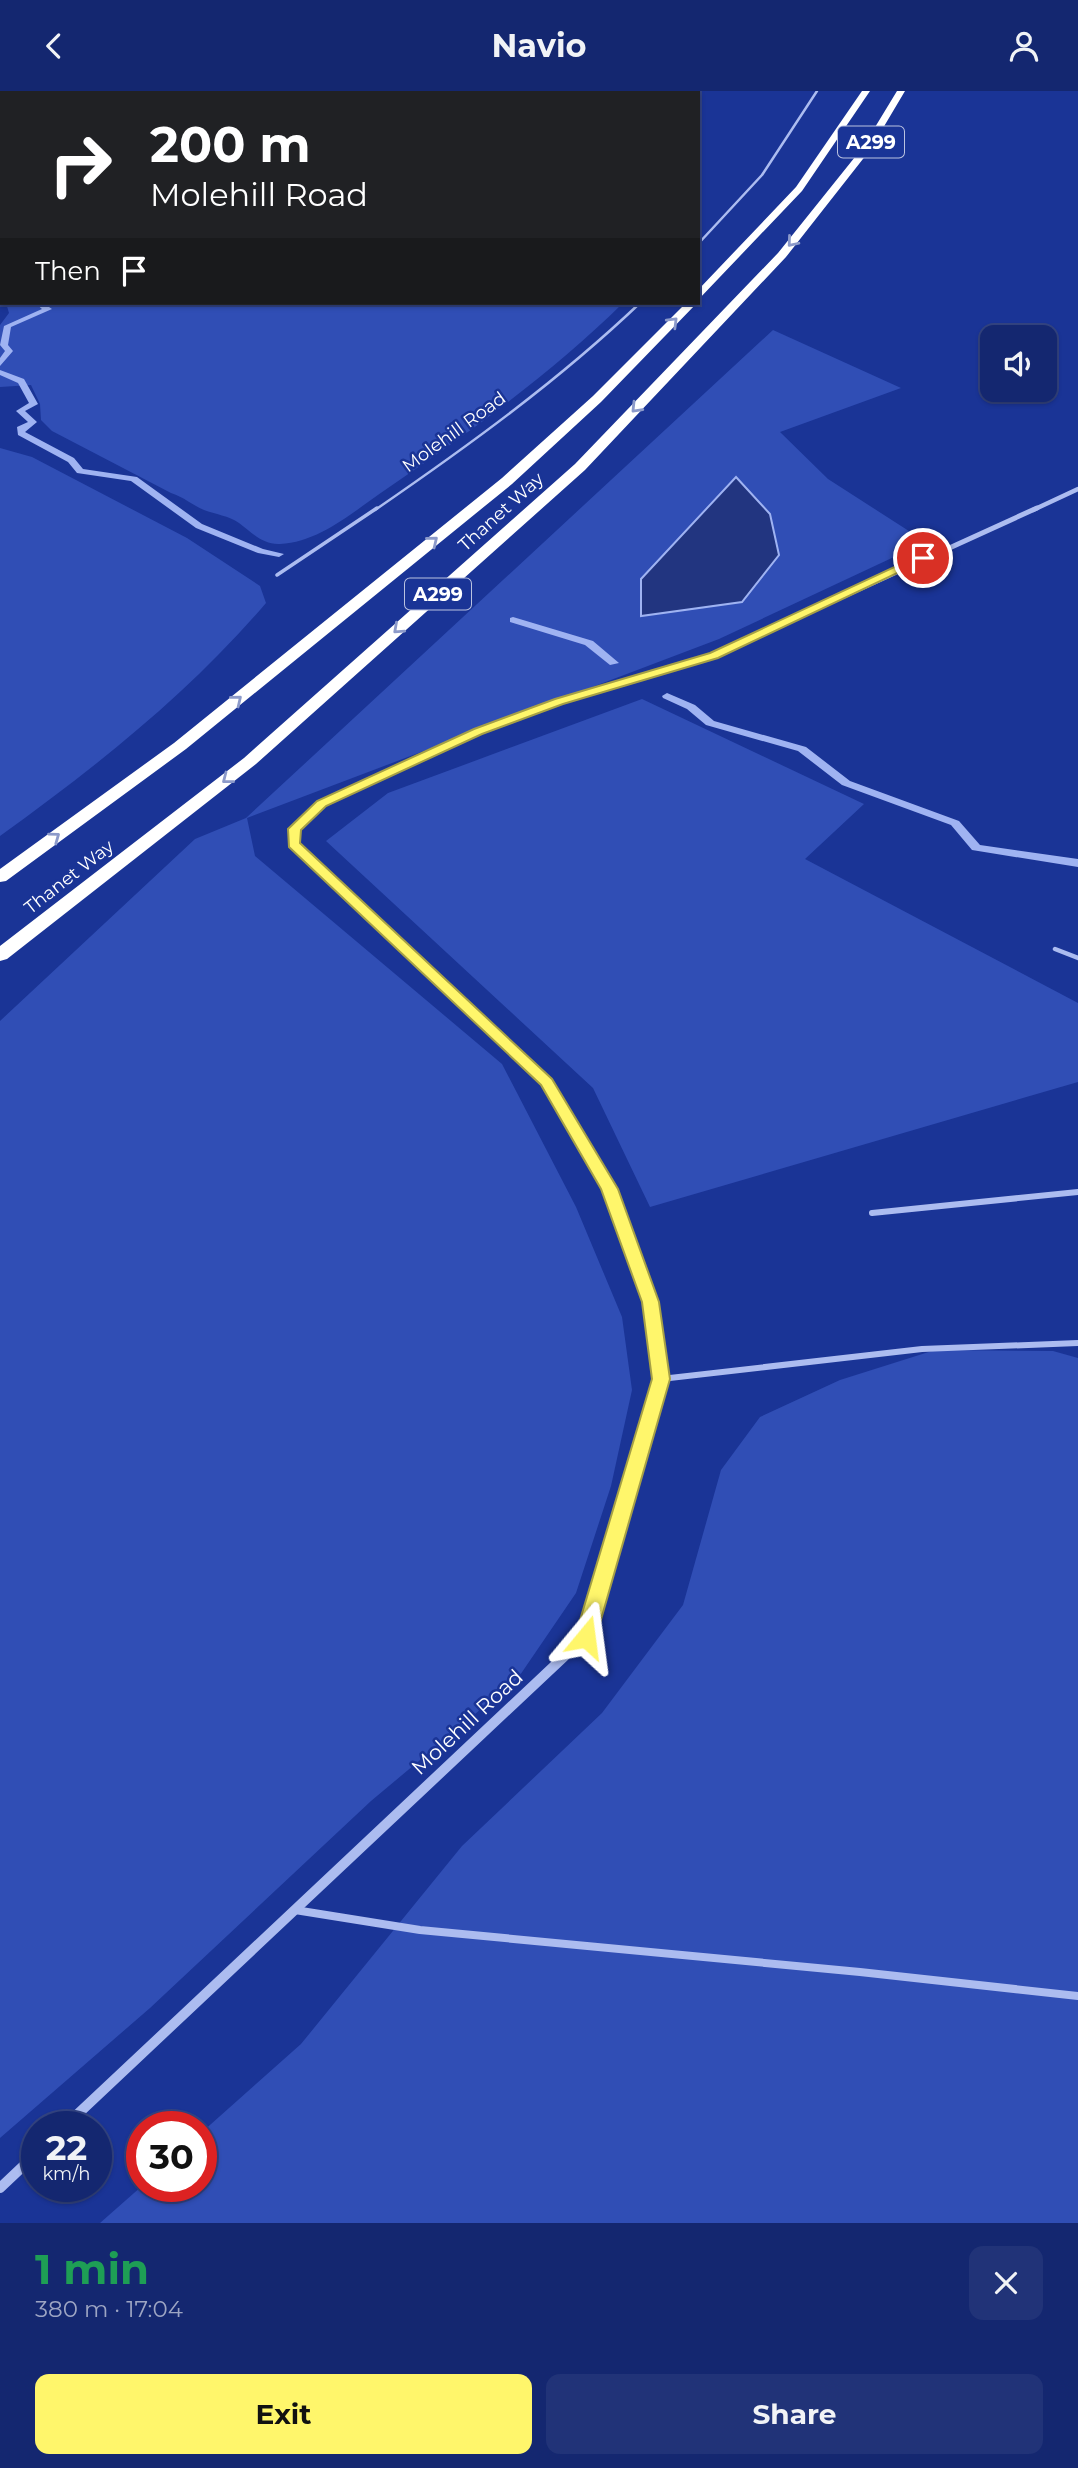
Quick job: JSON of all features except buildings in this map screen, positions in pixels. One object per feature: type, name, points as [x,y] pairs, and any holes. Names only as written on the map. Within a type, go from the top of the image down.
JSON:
[{"type":"highway","name":"A299","points":[[700,295],[799,188],[866,91]]},
{"type":"highway","name":"Thanet Way","points":[[0,955],[250,761],[580,467],[782,255],[859,159],[901,91]]},
{"type":"highway","name":"Thanet Way","points":[[0,877],[180,746],[507,481],[597,399],[690,305]]},
{"type":"street","name":"Molehill Road","points":[[81,2111],[586,1637],[661,1379],[650,1302],[610,1189],[547,1082],[294,844],[294,829],[321,804],[478,732],[559,701],[714,655],[1078,489]]},
{"type":"street","points":[[0,2188],[21,2168]]},
{"type":"lane","points":[[700,242],[762,175],[817,91]]},
{"type":"lane","name":"Molehill Road","points":[[276,575],[413,483],[523,403],[617,326],[638,305]]},
{"type":"lane","points":[[1055,949],[1078,958]]},
{"type":"lane","points":[[872,1213],[1078,1192]]},
{"type":"lane","points":[[661,1379],[922,1349],[1078,1343]]},
{"type":"lane","points":[[295,1910],[420,1930],[860,1972],[1078,1996]]},
{"type":"shaded area","points":[[7,305],[621,305],[539,378],[419,467],[323,531],[295,542],[280,544],[263,540],[235,521],[200,508],[52,431],[41,420],[40,404],[31,385],[0,387],[0,325],[9,313]]},
{"type":"shaded area","points":[[773,330],[901,388],[780,432],[828,479],[926,542],[719,639],[247,818],[255,856],[502,1064],[576,1207],[622,1317],[632,1390],[611,1486],[576,1593],[518,1678],[371,1801],[150,2008],[31,2111],[21,2111],[21,2120],[0,2138],[0,1021],[195,839],[246,818]]},
{"type":"shaded area","points":[[0,448],[32,457],[187,538],[260,586],[266,603],[205,668],[140,727],[0,836]]},
{"type":"shaded area","points":[[736,477],[770,514],[779,555],[742,602],[641,616],[641,579]]},
{"type":"shaded area","points":[[642,699],[864,804],[805,859],[1078,1003],[1078,1082],[650,1207],[593,1088],[326,841],[388,793]]},
{"type":"shaded area","points":[[935,1350],[1053,1351],[1078,1358],[1078,2223],[100,2223],[126,2200],[217,2202],[217,2119],[301,2044],[462,1846],[602,1713],[683,1605],[721,1470],[760,1417],[840,1380]]},
{"type":"waterway","points":[[0,364],[9,351],[4,345],[8,326],[48,309],[41,305]]},
{"type":"waterway","points":[[0,372],[21,381],[34,404],[20,411],[33,422],[20,429],[21,433],[71,460],[80,471],[134,479],[199,526],[261,551],[279,554]]},
{"type":"waterway","points":[[513,620],[589,643],[614,663]]},
{"type":"waterway","points":[[667,696],[691,707],[710,723],[802,749],[846,783],[955,823],[976,848],[1078,863]]},
{"type":"route","points":[[586,1637],[661,1379],[650,1302],[610,1189],[547,1082],[294,844],[294,829],[321,804],[478,732],[559,701],[714,655],[923,558]]}]
